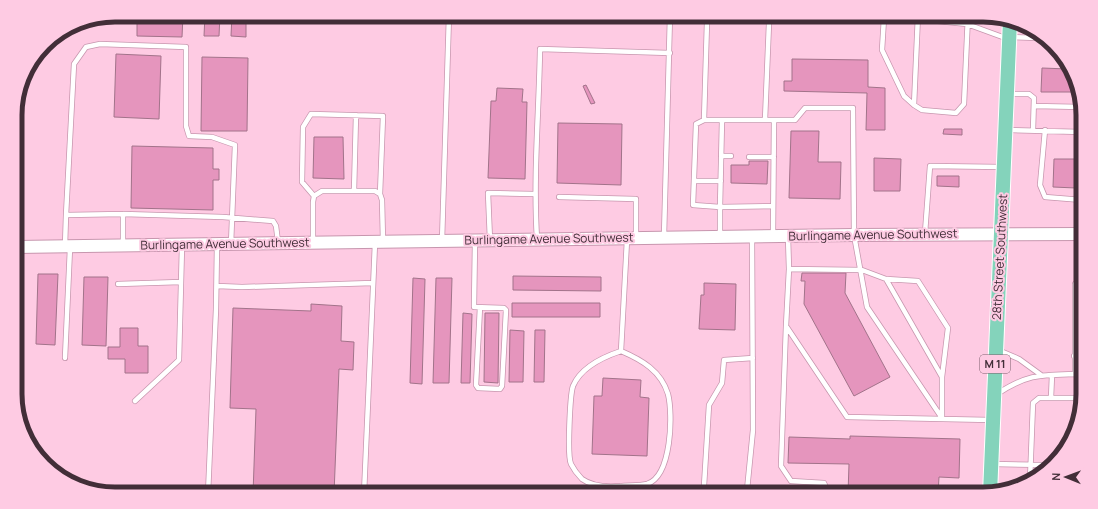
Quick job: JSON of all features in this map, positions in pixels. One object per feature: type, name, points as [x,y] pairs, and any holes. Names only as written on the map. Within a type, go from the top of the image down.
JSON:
[{"type":"main road","name":"28th Street Southwest","points":[[990,487],[1010,26]]},
{"type":"street","name":"Burlingame Avenue Southwest","points":[[22,247],[924,234],[1076,234]]},
{"type":"lane","points":[[442,240],[449,22]]},
{"type":"lane","points":[[664,238],[670,22]]},
{"type":"lane","points":[[704,120],[707,22]]},
{"type":"lane","points":[[765,120],[768,22]]},
{"type":"lane","points":[[884,22],[882,50],[904,96],[922,110],[956,113],[964,104],[967,24]]},
{"type":"lane","points":[[914,105],[918,22]]},
{"type":"lane","points":[[953,22],[967,24],[1009,38],[1034,37]]},
{"type":"lane","points":[[65,358],[67,246],[66,215],[74,64],[86,47],[100,44],[186,47],[186,126],[189,136],[220,138],[235,145],[231,244]]},
{"type":"lane","points":[[536,239],[534,194],[539,118],[540,49],[670,53]]},
{"type":"lane","points":[[1007,94],[1032,95],[1034,98],[1033,130]]},
{"type":"lane","points":[[1034,106],[1075,106]]},
{"type":"lane","points":[[773,206],[720,207],[693,205],[696,124],[704,120],[795,120],[805,108],[853,108],[854,235],[862,270],[867,307],[942,418]]},
{"type":"lane","points":[[313,242],[314,196],[302,182],[303,128],[311,114],[384,116],[380,194],[382,200],[379,241],[373,283],[364,487]]},
{"type":"lane","points":[[354,191],[356,115]]},
{"type":"lane","points":[[720,237],[722,120]]},
{"type":"lane","points":[[773,237],[774,120]]},
{"type":"lane","points":[[1005,130],[1076,132]]},
{"type":"lane","points":[[1045,130],[1040,185],[1045,197],[1076,200]]},
{"type":"lane","points":[[721,156],[731,156]]},
{"type":"lane","points":[[749,157],[774,158]]},
{"type":"lane","points":[[924,234],[930,166],[1004,167]]},
{"type":"lane","points":[[694,182],[721,181]]},
{"type":"lane","points":[[314,196],[322,191],[374,191],[380,194]]},
{"type":"lane","points":[[490,240],[488,193],[534,194]]},
{"type":"lane","points":[[559,197],[636,199],[621,351]]},
{"type":"lane","points":[[66,215],[123,214],[223,217],[232,219],[273,221],[276,226],[278,243]]},
{"type":"lane","points":[[123,214],[123,245]]},
{"type":"lane","points":[[747,487],[753,430],[752,237]]},
{"type":"lane","points":[[788,237],[789,269],[781,466],[791,481],[824,483],[826,487]]},
{"type":"lane","points":[[475,240],[474,306],[504,308],[506,310],[502,386],[500,389],[478,388],[476,385],[480,307]]},
{"type":"lane","points":[[135,400],[179,360],[182,244]]},
{"type":"lane","points":[[208,487],[217,286],[217,244]]},
{"type":"lane","points":[[789,269],[862,270],[886,279],[918,281],[948,328],[942,377],[942,418]]},
{"type":"lane","points":[[886,279],[942,377]]},
{"type":"lane","points":[[118,284],[181,282]]},
{"type":"lane","points":[[217,286],[242,287],[373,283]]},
{"type":"lane","points":[[994,396],[1019,381],[1041,375],[1075,374],[1076,284]]},
{"type":"lane","points":[[786,326],[847,417],[993,420]]},
{"type":"lane","points":[[996,350],[1019,359],[1041,375]]},
{"type":"lane","points":[[621,351],[637,358],[652,368],[665,385],[670,404],[671,430],[666,454],[660,472],[648,483],[607,487],[582,478],[571,464],[571,407],[574,386],[586,370],[602,357],[621,351]]},
{"type":"lane","points":[[706,487],[704,486],[709,405],[722,383],[724,360],[753,358]]},
{"type":"lane","points":[[1051,398],[1052,375]]},
{"type":"lane","points":[[1030,475],[1033,403],[1039,398],[1076,398]]},
{"type":"lane","points":[[991,464],[1044,465]]},
{"type":"building","points":[[137,22],[183,22],[182,37],[137,36]]},
{"type":"building","points":[[205,22],[220,22],[219,36],[204,36]]},
{"type":"building","points":[[232,22],[246,22],[246,37],[231,36]]},
{"type":"building","points":[[116,54],[161,56],[159,119],[114,117]]},
{"type":"building","points":[[202,57],[248,58],[247,131],[201,131]]},
{"type":"building","points":[[792,59],[868,60],[868,87],[885,88],[885,130],[866,130],[867,93],[784,91],[784,81],[792,81]]},
{"type":"building","points":[[1042,68],[1064,69],[1073,92],[1041,92]]},
{"type":"building","points":[[586,85],[595,103],[591,104],[583,86]]},
{"type":"building","points":[[497,88],[523,89],[522,102],[527,102],[525,179],[488,178],[491,101],[496,101]]},
{"type":"building","points":[[558,123],[622,124],[621,185],[557,183]]},
{"type":"building","points":[[944,129],[962,129],[962,135],[943,134]]},
{"type":"building","points":[[791,131],[819,131],[818,162],[841,162],[840,199],[789,198]]},
{"type":"building","points":[[314,137],[343,137],[344,179],[313,178]]},
{"type":"building","points":[[132,146],[213,148],[213,169],[219,169],[219,180],[213,180],[213,210],[131,208]]},
{"type":"building","points":[[874,158],[901,159],[900,191],[874,191]]},
{"type":"building","points":[[1054,159],[1076,159],[1076,188],[1053,187]]},
{"type":"building","points":[[749,161],[768,161],[767,184],[731,183],[731,165],[749,165]]},
{"type":"building","points":[[937,176],[959,176],[959,187],[937,186]]},
{"type":"building","points":[[802,273],[846,273],[845,293],[890,377],[854,396],[804,304],[805,281],[801,281]]},
{"type":"building","points":[[38,274],[58,274],[55,345],[36,344]]},
{"type":"building","points":[[513,276],[601,277],[601,291],[513,290]]},
{"type":"building","points":[[84,277],[108,277],[106,346],[82,345]]},
{"type":"building","points":[[413,278],[425,279],[422,384],[410,383]]},
{"type":"building","points":[[436,278],[452,278],[449,383],[433,383]]},
{"type":"building","points":[[704,283],[736,284],[735,330],[699,329],[701,295],[704,295]]},
{"type":"building","points":[[512,303],[600,303],[600,317],[512,317]]},
{"type":"building","points":[[311,304],[342,306],[341,341],[354,342],[353,370],[339,369],[334,487],[253,487],[256,409],[230,408],[233,308],[311,311]]},
{"type":"building","points":[[463,313],[472,314],[470,383],[461,383]]},
{"type":"building","points":[[485,313],[499,313],[498,383],[484,382]]},
{"type":"building","points":[[120,328],[138,328],[138,346],[148,346],[148,373],[125,373],[125,359],[108,359],[108,347],[120,347]]},
{"type":"building","points":[[510,330],[524,331],[523,382],[509,382]]},
{"type":"building","points":[[535,330],[545,330],[544,382],[534,382]]},
{"type":"building","points":[[603,378],[641,380],[640,397],[649,398],[647,456],[592,454],[594,396],[602,396]]},
{"type":"building","points":[[850,436],[960,439],[959,478],[939,477],[938,487],[848,487],[849,464],[788,463],[789,437],[850,439]]}]
